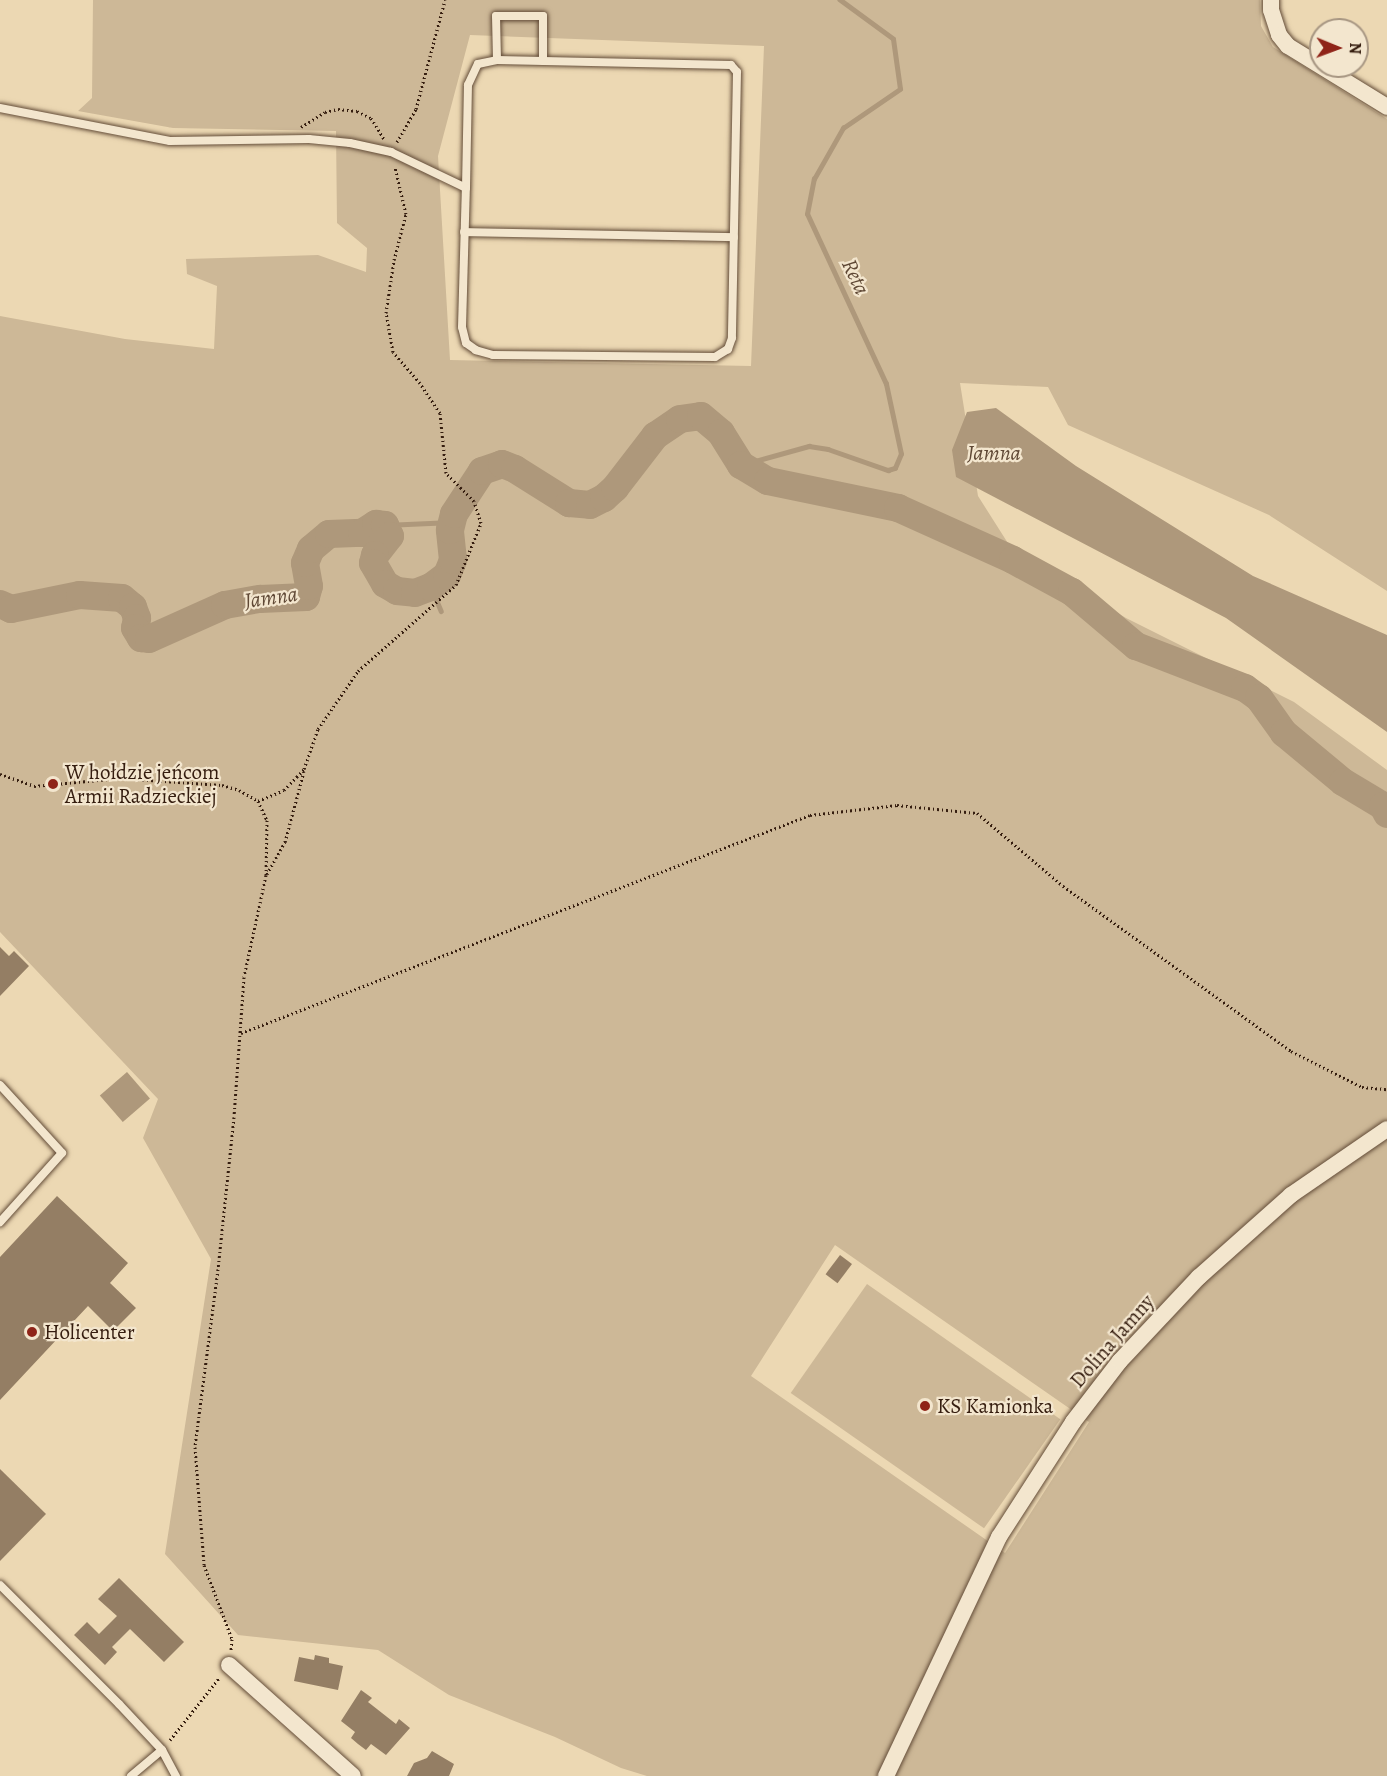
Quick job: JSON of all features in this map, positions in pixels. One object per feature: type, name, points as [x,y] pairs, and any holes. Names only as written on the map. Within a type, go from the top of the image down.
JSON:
[{"type":"street","points":[[1271,0],[1271,10],[1279,35],[1288,45],[1387,107]]},
{"type":"street","name":"Dolina Jamny","points":[[886,1776],[999,1537],[1073,1422],[1113,1370],[1199,1276],[1291,1195],[1387,1129]]},
{"type":"street","points":[[229,1665],[353,1776]]},
{"type":"lane","points":[[497,60],[496,16],[543,16],[543,61]]},
{"type":"lane","points":[[497,60],[543,61],[731,65],[737,72],[732,338],[728,349],[716,357],[493,355],[476,350],[466,343],[462,327],[468,84],[478,64],[497,60]]},
{"type":"lane","points":[[0,108],[170,141],[350,142],[391,152],[465,188]]},
{"type":"lane","points":[[464,231],[734,237]]},
{"type":"lane","points":[[0,1085],[62,1153],[0,1222]]},
{"type":"lane","points":[[0,1585],[162,1750],[176,1776]]},
{"type":"lane","points":[[131,1776],[162,1750]]},
{"type":"path","points":[[391,152],[416,110],[445,0]]},
{"type":"path","points":[[266,875],[285,842],[304,770],[318,729],[358,671],[456,585],[481,523],[474,501],[446,473],[440,412],[420,383],[393,352],[386,313],[394,260],[406,214],[391,152],[371,118],[357,111],[338,109],[325,112],[285,140]]},
{"type":"path","points":[[258,801],[284,790],[304,770]]},
{"type":"path","points":[[0,774],[34,786],[120,778],[222,785],[239,790],[258,801],[267,820],[266,875],[244,977],[241,1033],[218,1269],[195,1447],[204,1565],[232,1639],[229,1665],[162,1750]]},
{"type":"path","points":[[241,1033],[810,815],[897,805],[977,813],[1063,886],[1291,1051],[1362,1087],[1387,1089]]},
{"type":"shaded area","points":[[93,0],[1260,0],[1261,26],[1273,47],[1309,70],[1309,78],[1322,78],[1387,119],[1387,591],[1269,515],[1068,425],[1048,387],[960,383],[978,496],[1011,548],[1126,618],[1294,702],[1387,770],[1387,1776],[647,1776],[621,1768],[555,1737],[449,1695],[378,1650],[238,1635],[165,1554],[211,1259],[143,1138],[158,1099],[0,932],[0,316],[125,339],[214,349],[217,286],[187,274],[186,259],[318,255],[366,272],[367,248],[337,223],[336,131],[173,128],[78,111],[92,98]],"holes":[[[470,35],[764,46],[751,366],[450,360],[438,156]],[[835,1245],[1089,1422],[1005,1553],[751,1376]]]},
{"type":"shaded area","name":"KS Kamionka","points":[[867,1284],[1060,1419],[984,1528],[791,1393]]},
{"type":"water","name":"Jamna","points":[[996,408],[1076,466],[1253,576],[1387,635],[1387,732],[1226,618],[956,477],[952,450],[967,412]]},
{"type":"water","points":[[127,1072],[150,1098],[123,1122],[100,1096]]},
{"type":"building","points":[[0,947],[9,956],[14,951],[29,966],[0,996]]},
{"type":"building","name":"Holicenter","points":[[57,1196],[128,1263],[110,1283],[136,1308],[113,1331],[88,1306],[0,1400],[0,1257]]},
{"type":"building","points":[[840,1255],[852,1264],[838,1283],[826,1274]]},
{"type":"building","points":[[0,1469],[46,1514],[0,1561]]},
{"type":"building","points":[[119,1578],[184,1642],[164,1662],[130,1629],[112,1647],[117,1652],[105,1665],[74,1635],[87,1622],[99,1634],[117,1616],[98,1599]]},
{"type":"building","points":[[315,1655],[329,1658],[329,1663],[343,1666],[338,1690],[294,1681],[299,1657],[314,1660]]},
{"type":"building","points":[[361,1690],[372,1698],[368,1702],[396,1724],[399,1719],[410,1728],[386,1755],[371,1744],[366,1750],[358,1744],[351,1738],[355,1732],[341,1721]]},
{"type":"building","points":[[432,1751],[454,1764],[449,1776],[407,1776],[414,1763],[427,1758]]},
{"type":"waterway","name":"Reta","points":[[741,465],[809,446],[828,449],[888,470],[895,468],[901,454],[886,384],[807,214],[814,179],[843,128],[900,89],[893,39],[840,0]]},
{"type":"waterway","name":"Jamna","points":[[0,604],[11,609],[80,595],[122,598],[133,607],[137,618],[135,628],[141,638],[149,639],[225,605],[260,599],[306,597],[309,586],[305,563],[311,549],[329,534],[362,533],[376,524],[385,525],[390,536],[375,555],[373,563],[385,584],[397,591],[415,593],[431,587],[447,575],[453,560],[450,530],[454,514],[482,471],[502,464],[515,469],[569,503],[590,505],[604,498],[615,488],[655,436],[680,419],[701,416],[721,433],[741,465],[768,481],[898,508],[1013,560],[1072,592],[1136,646],[1245,688],[1259,698],[1284,733],[1343,782],[1383,806],[1387,814]]},
{"type":"waterway","points":[[385,525],[452,522]]},
{"type":"waterway","points":[[431,587],[441,611]]},
{"type":"place","name":"W hołdzie jeńcom Armii Radzieckiej","points":[[53,784]]},
{"type":"place","name":"Holicenter","points":[[32,1332]]},
{"type":"place","name":"KS Kamionka","points":[[925,1406]]}]
